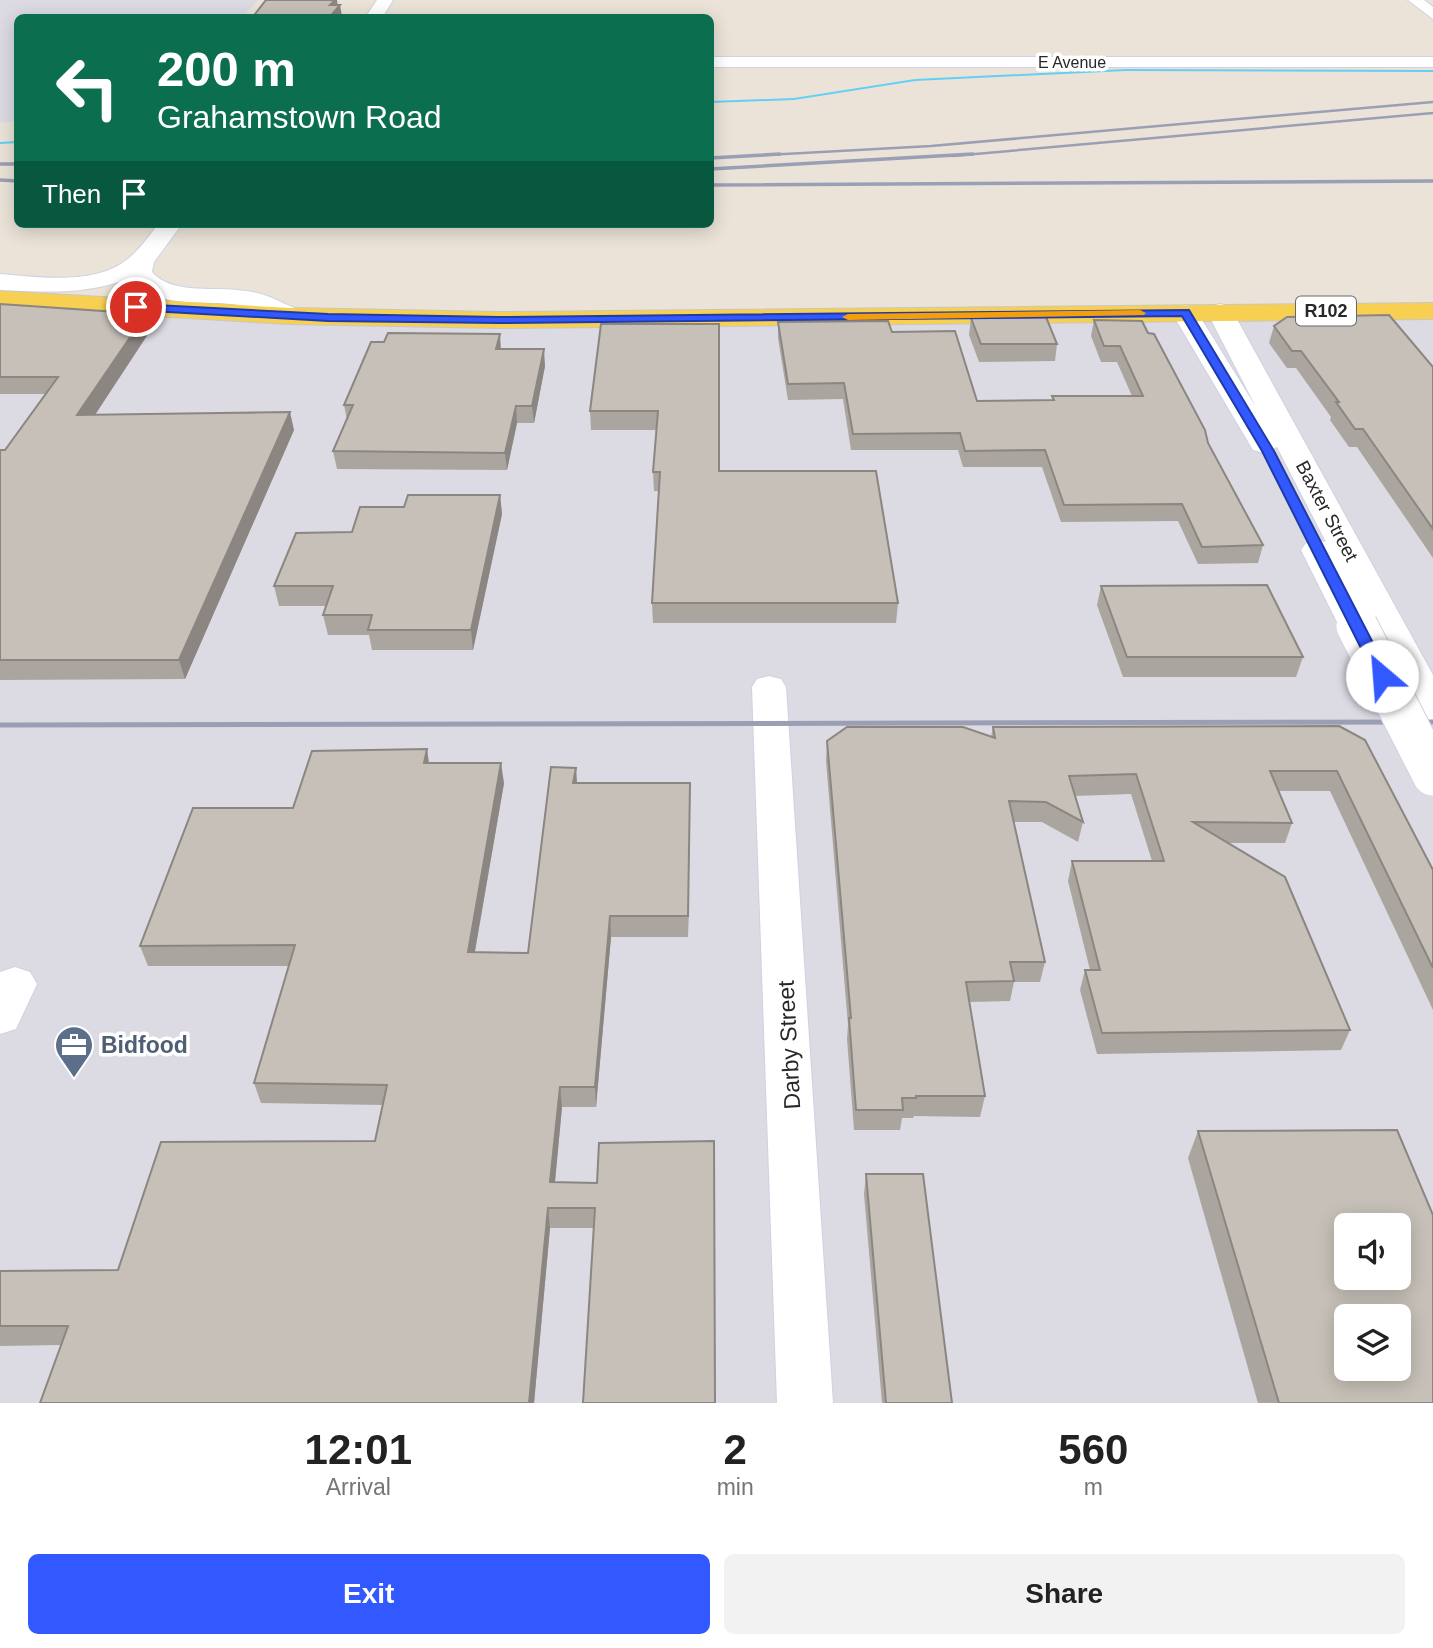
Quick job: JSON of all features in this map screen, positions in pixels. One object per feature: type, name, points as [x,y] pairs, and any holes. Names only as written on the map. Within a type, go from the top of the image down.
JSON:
[{"type":"main road","points":[[0,282],[40,284],[85,281],[124,271],[142,259],[167,228]]},
{"type":"main road","points":[[142,259],[139,273],[154,287],[174,292],[251,299],[290,316]]},
{"type":"main road","name":"R102","points":[[0,299],[290,316],[512,320],[1433,311]]},
{"type":"main road","name":"Baxter Street","points":[[1220,312],[1373,627],[1433,775]]},
{"type":"main road","name":"Baxter Street","points":[[1185,313],[1373,627],[1433,710]]},
{"type":"street","points":[[1415,0],[1433,14]]},
{"type":"street","name":"E Avenue","points":[[714,62],[1433,61]]},
{"type":"street","name":"Darby Street","points":[[769,687],[805,1403]]},
{"type":"shaded area","points":[[0,0],[258,0],[245,14],[14,14],[14,121],[0,123]]},
{"type":"shaded area","points":[[0,304],[331,324],[1433,319],[1433,1403],[0,1403]]},
{"type":"building","points":[[266,0],[335,0],[330,5],[340,5],[332,14],[255,14]]},
{"type":"building","points":[[0,304],[146,314],[77,415],[290,412],[179,660],[0,660],[0,450],[5,450],[58,377],[0,377]]},
{"type":"building","points":[[1389,315],[1433,367],[1433,529],[1363,429],[1355,429],[1336,402],[1339,402],[1301,351],[1292,351],[1274,326],[1287,317]]},
{"type":"building","points":[[1046,317],[1057,344],[981,344],[971,318]]},
{"type":"building","points":[[1094,320],[1142,321],[1148,333],[1154,334],[1263,545],[1202,547],[1182,504],[1064,505],[1045,450],[965,451],[960,433],[853,434],[844,383],[788,384],[778,322],[888,321],[892,332],[955,331],[977,401],[1054,400],[1052,396],[1143,396],[1120,346],[1104,346]]},
{"type":"building","points":[[601,324],[719,324],[719,471],[876,471],[898,603],[652,603],[660,472],[653,472],[658,411],[590,411]]},
{"type":"building","points":[[388,333],[500,334],[496,349],[544,349],[532,406],[516,406],[505,453],[333,451],[353,405],[344,405],[371,342],[384,342]]},
{"type":"building","points":[[408,495],[500,495],[471,630],[368,630],[372,615],[323,615],[333,586],[274,586],[296,533],[352,532],[360,507],[404,507]]},
{"type":"building","points":[[1267,585],[1303,657],[1127,657],[1101,586]]},
{"type":"building","points":[[1339,726],[1365,740],[1433,870],[1433,968],[1337,771],[1270,771],[1292,823],[1193,822],[1285,877],[1350,1030],[1102,1033],[1085,970],[1100,970],[1072,861],[1164,861],[1136,774],[1069,776],[1083,822],[1046,802],[1009,801],[1045,962],[1010,962],[1014,981],[966,982],[985,1096],[916,1096],[902,1098],[903,1110],[856,1110],[851,1018],[827,741],[847,727],[963,727],[995,738],[993,727]]},
{"type":"building","points":[[427,749],[424,763],[501,763],[468,952],[528,953],[551,767],[576,768],[573,783],[690,783],[688,916],[610,916],[595,1087],[560,1087],[550,1182],[597,1183],[599,1143],[714,1141],[715,1403],[583,1403],[595,1208],[548,1208],[529,1403],[40,1403],[68,1326],[0,1326],[0,1271],[118,1270],[161,1142],[375,1141],[387,1085],[254,1083],[295,945],[140,946],[193,808],[293,808],[312,751]]},
{"type":"building","points":[[1397,1130],[1433,1215],[1433,1403],[1279,1403],[1198,1131]]},
{"type":"building","points":[[866,1174],[923,1174],[952,1403],[886,1403]]},
{"type":"waterway","points":[[714,102],[794,99],[915,80],[1126,70],[1433,71]]},
{"type":"waterway","points":[[0,143],[14,142]]},
{"type":"railway","points":[[748,156],[931,146],[1433,102]]},
{"type":"railway","points":[[953,156],[1433,113]]},
{"type":"railway","points":[[714,158],[780,154]]},
{"type":"railway","points":[[714,169],[973,154]]},
{"type":"railway","points":[[0,164],[14,164]]},
{"type":"railway","points":[[0,180],[14,181]]},
{"type":"railway","points":[[714,185],[1433,181]]},
{"type":"railway","points":[[0,725],[1433,722]]},
{"type":"slow traffic","points":[[848,317],[1140,313]]},
{"type":"place","name":"Bidfood","points":[[74,1079]]},
{"type":"route","points":[[136,307],[328,318],[499,320],[1185,313],[1268,451],[1382,676]]}]
